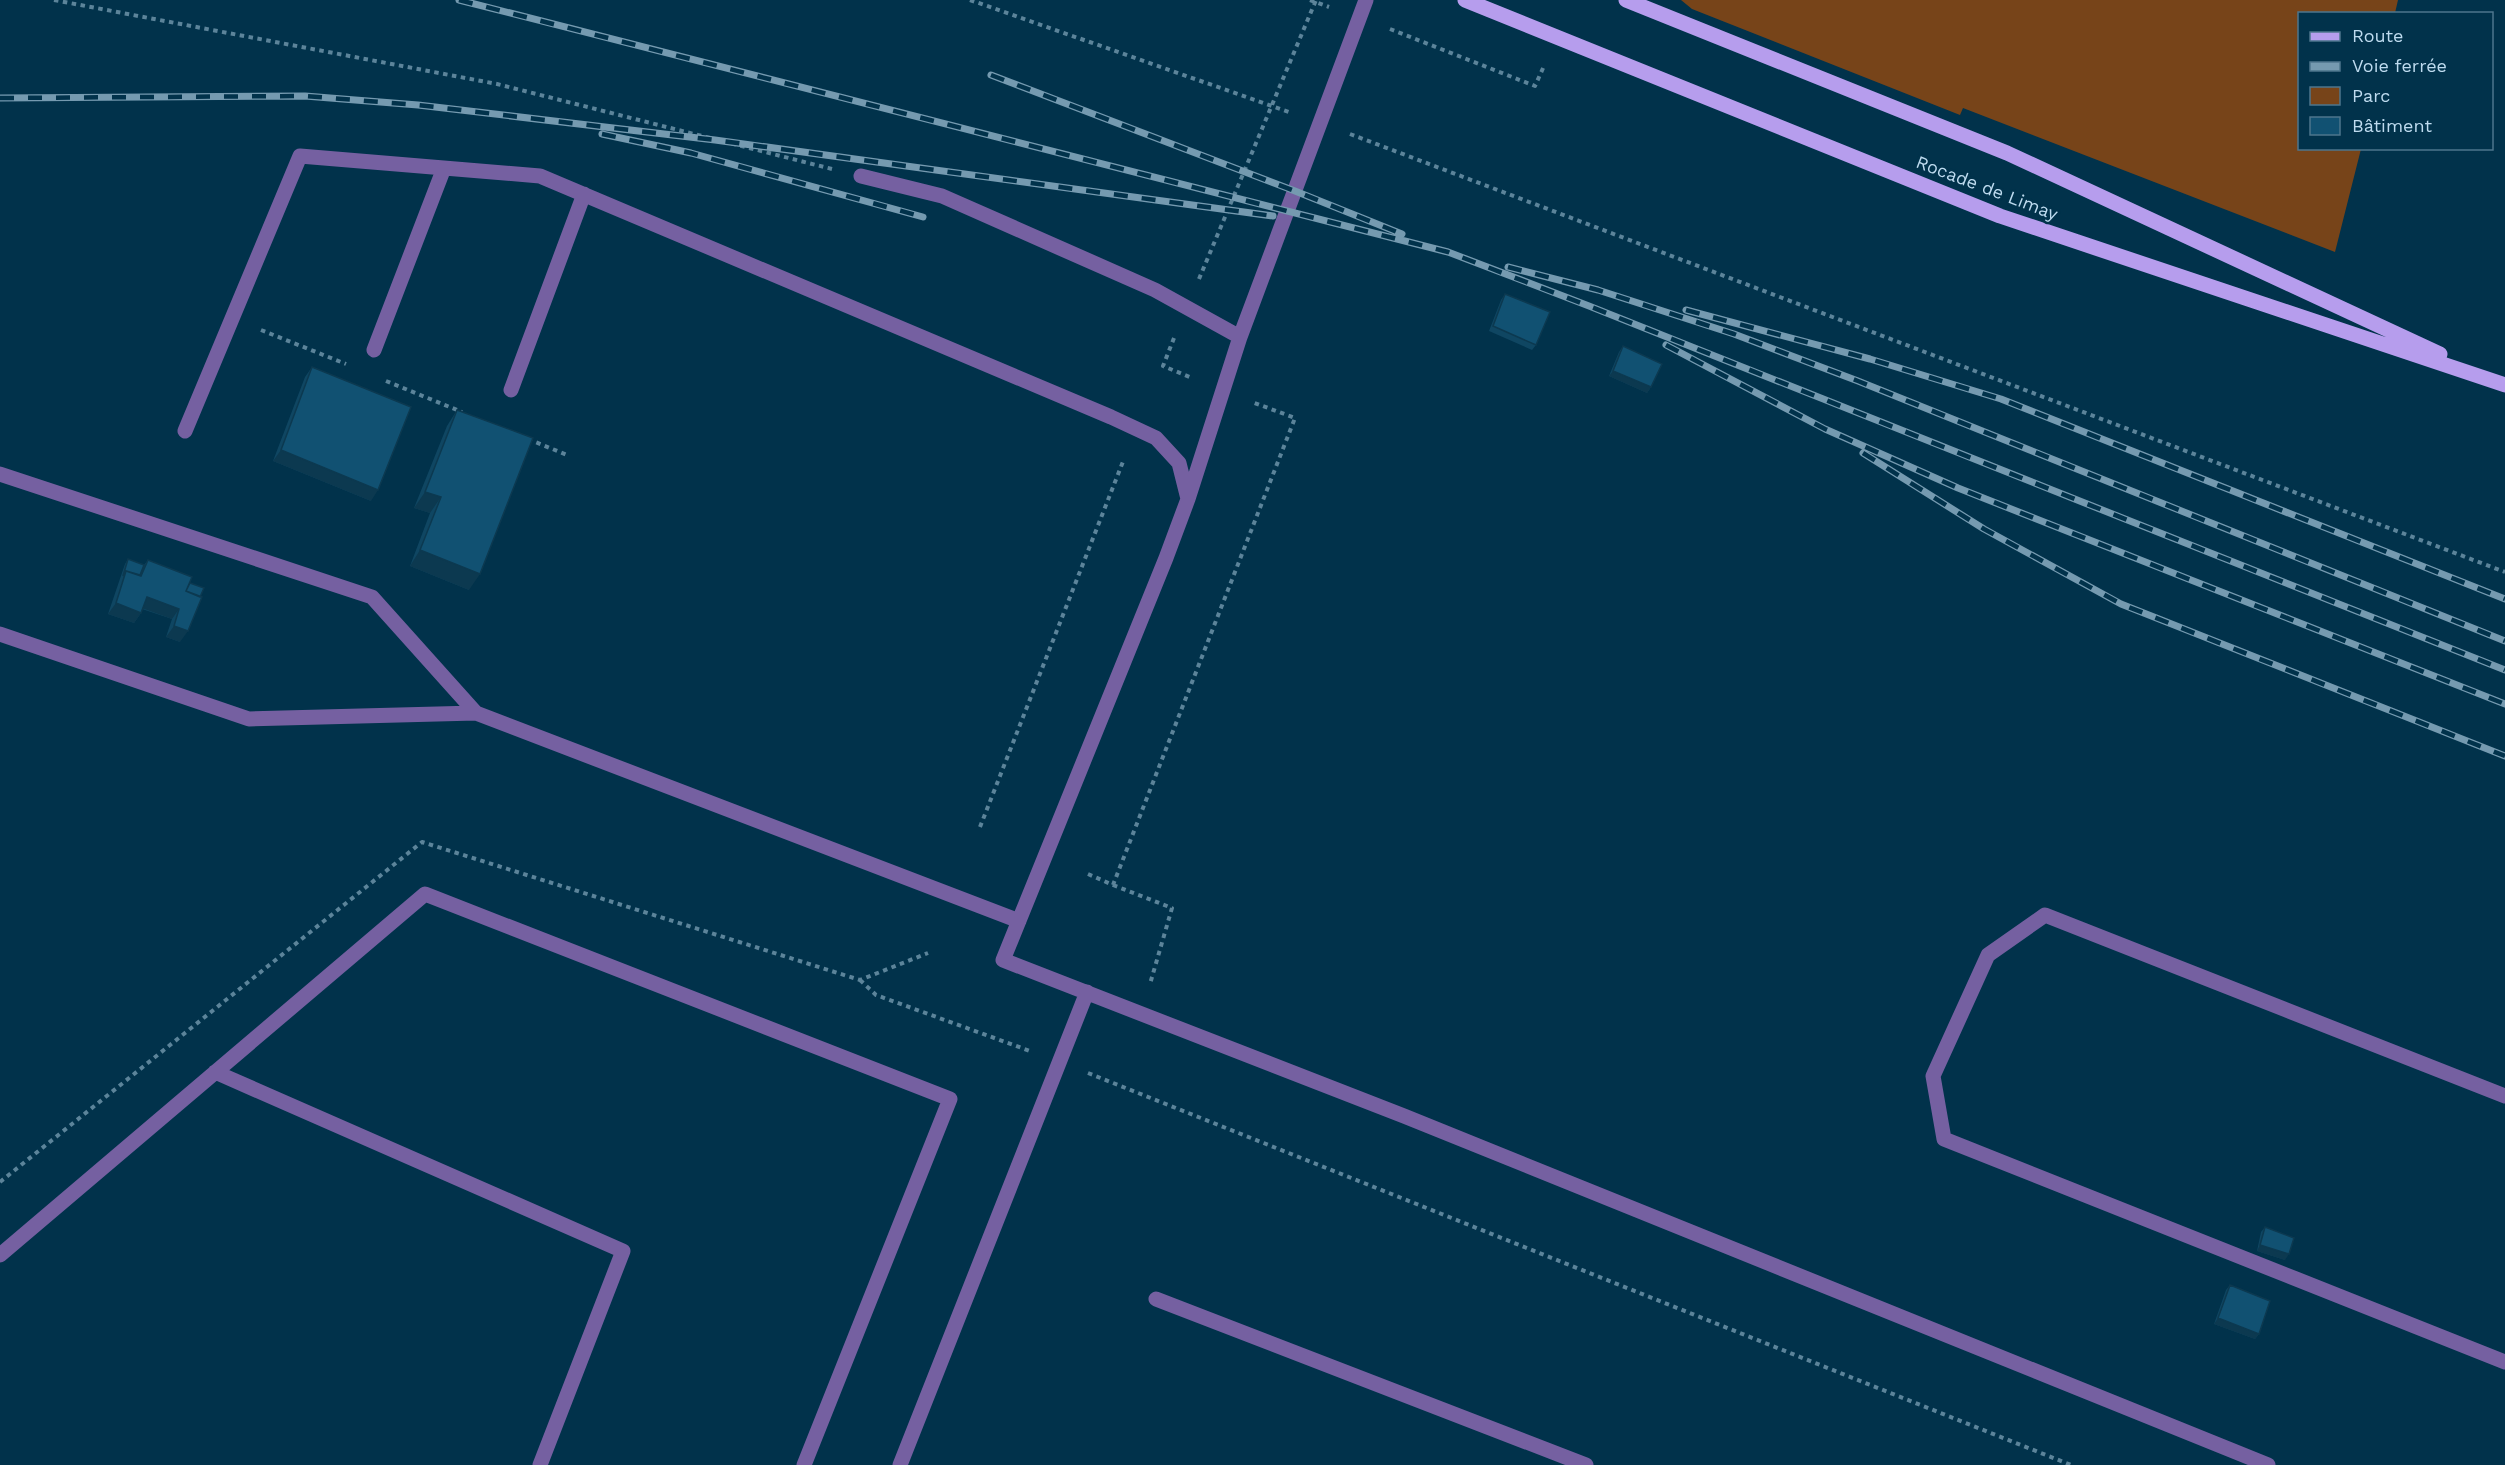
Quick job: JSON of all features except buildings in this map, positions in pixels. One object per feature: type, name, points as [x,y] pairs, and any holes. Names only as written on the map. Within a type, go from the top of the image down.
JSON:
[{"type":"main road","name":"Rocade de Limay","points":[[1465,0],[2000,216],[2505,385]]},
{"type":"main road","name":"Rocade de Limay","points":[[1626,0],[2007,153],[2505,385]]},
{"type":"street","points":[[1366,0],[1240,337],[1188,499],[1003,960],[1404,1116],[2268,1465]]},
{"type":"street","points":[[185,431],[300,156],[540,176],[1156,438],[1179,463],[1188,499]]},
{"type":"street","points":[[374,350],[444,168]]},
{"type":"street","points":[[861,176],[942,196],[1155,290],[1240,337]]},
{"type":"street","points":[[511,390],[584,194]]},
{"type":"street","points":[[0,474],[372,597],[476,712]]},
{"type":"street","points":[[0,634],[249,719],[476,712],[1019,921]]},
{"type":"street","points":[[0,1255],[425,894],[950,1099],[804,1465]]},
{"type":"street","points":[[2505,1096],[2045,915],[1988,955],[1933,1076],[1944,1139],[2505,1362]]},
{"type":"street","points":[[900,1465],[1087,992]]},
{"type":"street","points":[[215,1072],[623,1251],[540,1465]]},
{"type":"street","points":[[1155,1299],[1586,1465]]},
{"type":"path","points":[[54,0],[497,84],[861,176]]},
{"type":"path","points":[[970,0],[1320,123],[2505,572]]},
{"type":"path","points":[[1192,378],[1163,366],[1314,1],[1535,86],[1548,56]]},
{"type":"path","points":[[232,319],[353,368]]},
{"type":"path","points":[[385,380],[468,415]]},
{"type":"path","points":[[1113,885],[1295,418],[1248,400]]},
{"type":"path","points":[[980,827],[1135,428]]},
{"type":"path","points":[[519,435],[567,455]]},
{"type":"path","points":[[0,1182],[422,842],[860,980],[876,995],[1060,1062],[2071,1465]]},
{"type":"path","points":[[1088,874],[1172,908],[1142,1014]]},
{"type":"path","points":[[860,980],[928,953]]},
{"type":"green space","points":[[1681,0],[2398,0],[2395,12],[2298,12],[2298,150],[2361,150],[2335,252],[1963,108],[1960,115],[1692,9]]},
{"type":"railway","points":[[459,0],[1448,252],[2505,670]]},
{"type":"railway","points":[[991,75],[1402,234]]},
{"type":"railway","points":[[0,98],[305,96],[418,105],[715,140],[1273,216]]},
{"type":"railway","points":[[602,134],[691,153],[923,217]]},
{"type":"railway","points":[[1508,267],[1598,290],[1734,334],[1858,381],[2505,641]]},
{"type":"railway","points":[[1686,310],[1870,359],[2001,399],[2505,599]]},
{"type":"railway","points":[[1666,345],[1825,429],[1958,488],[2505,704]]},
{"type":"railway","points":[[1863,453],[1984,529],[2121,604],[2505,756]]}]
